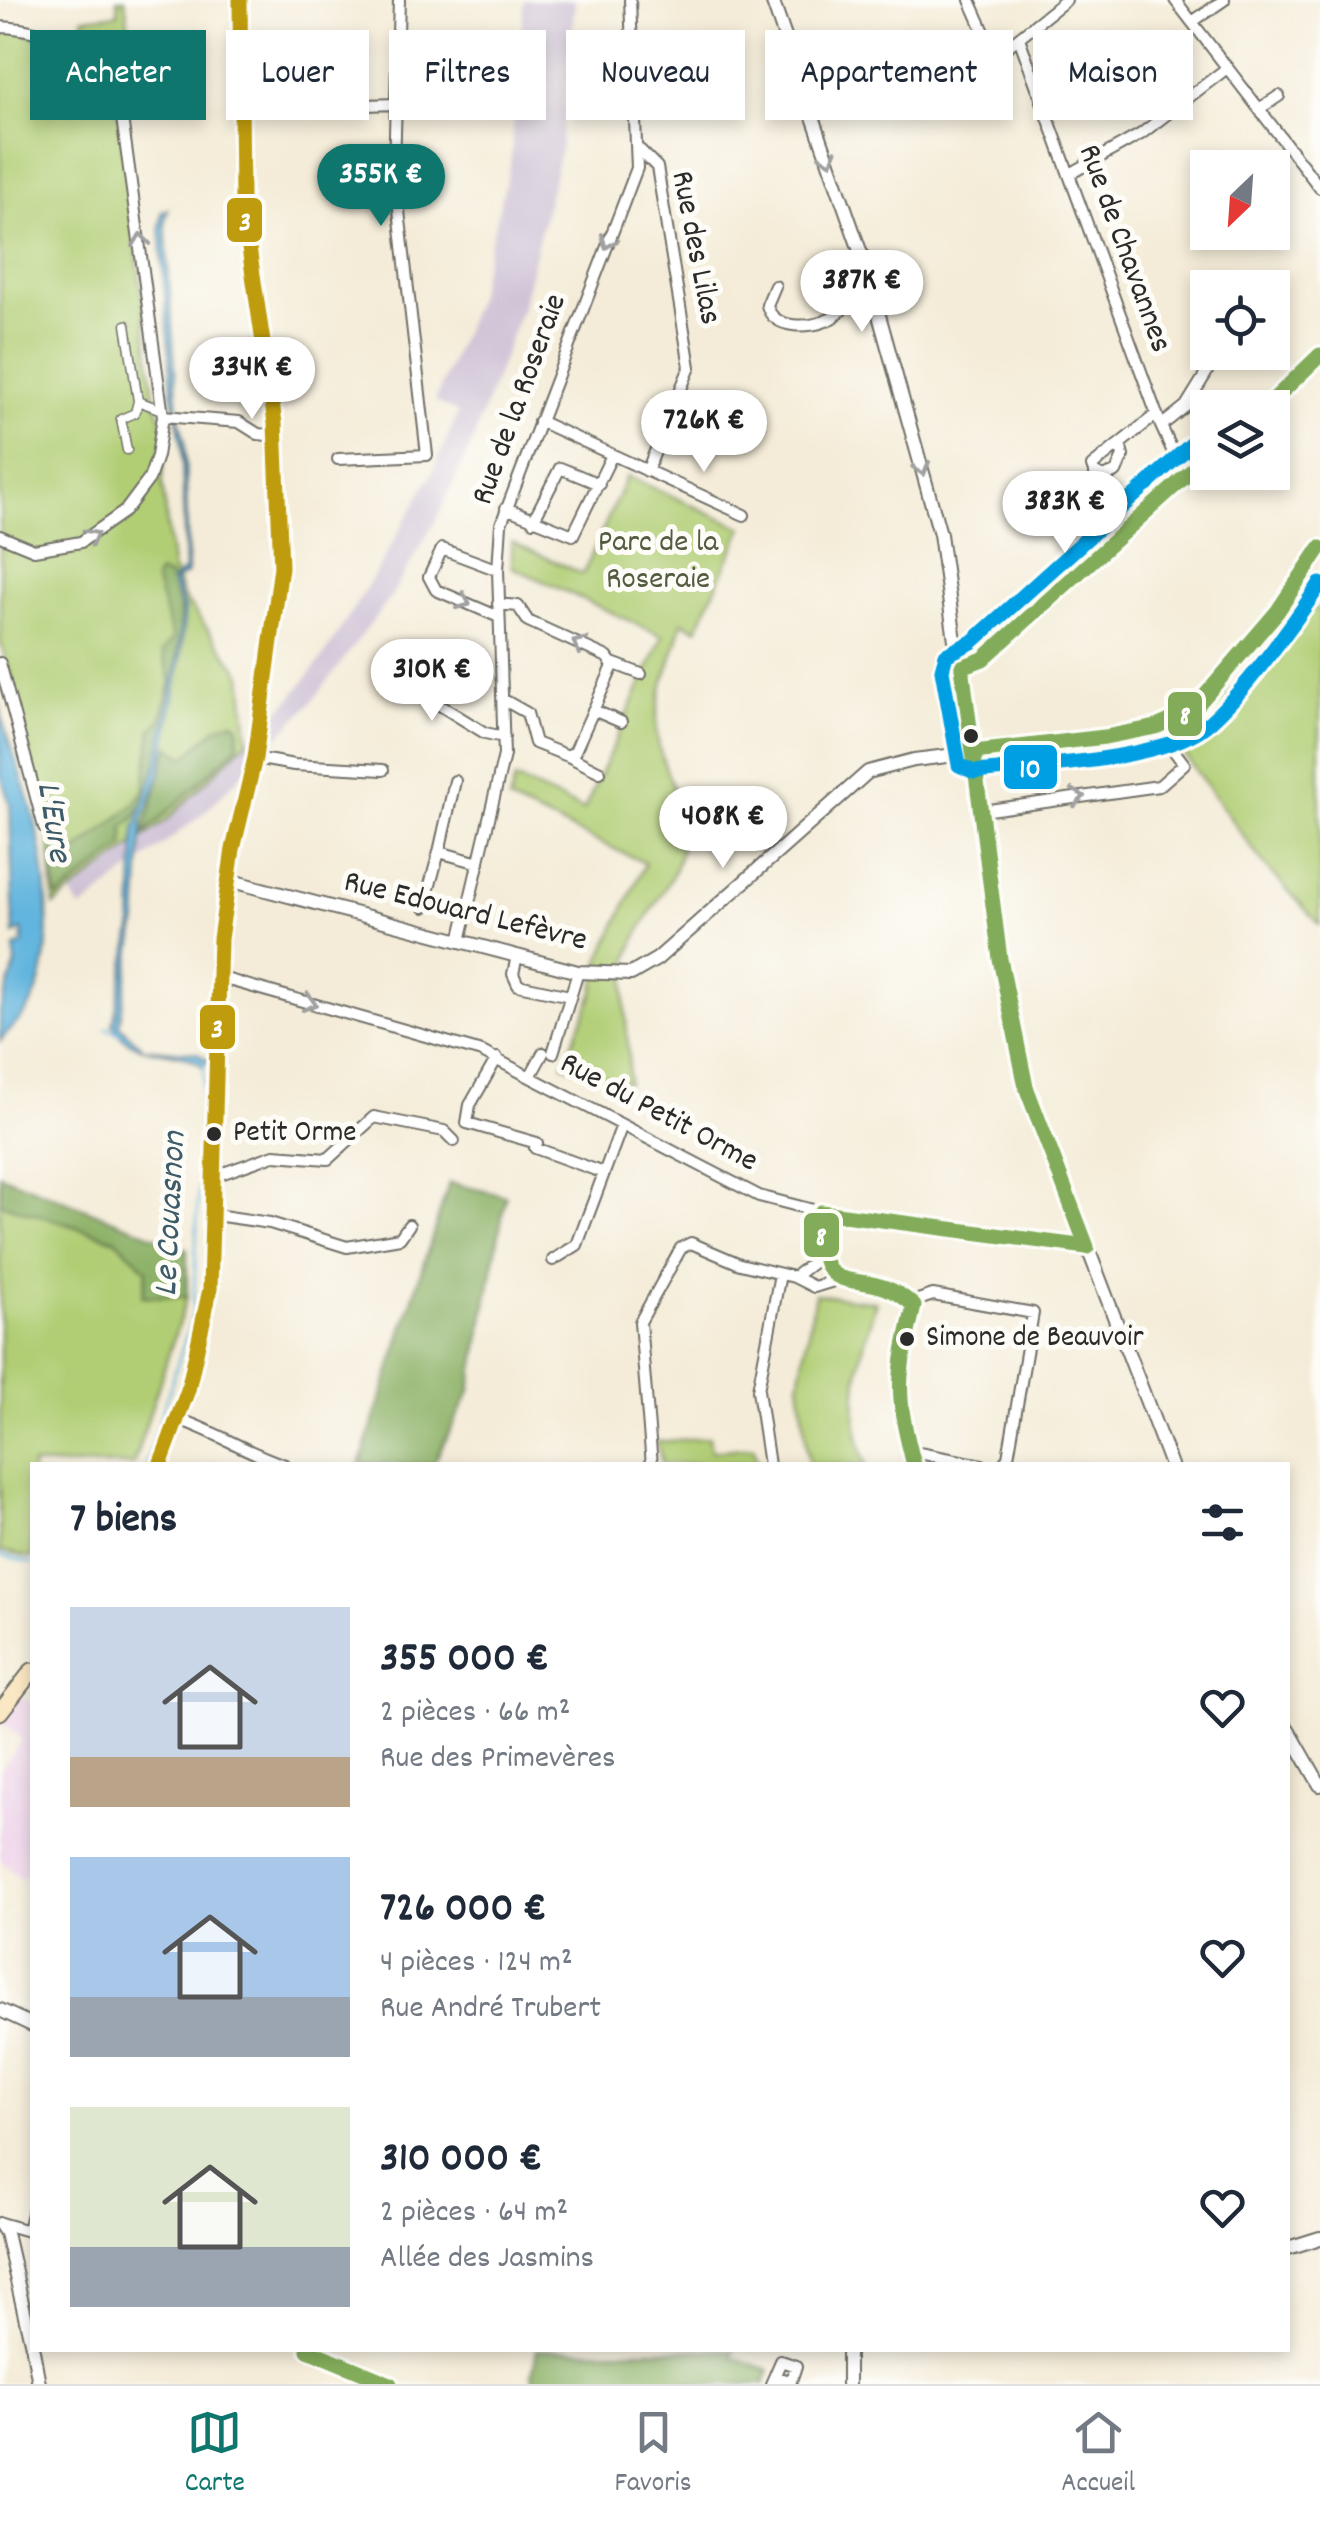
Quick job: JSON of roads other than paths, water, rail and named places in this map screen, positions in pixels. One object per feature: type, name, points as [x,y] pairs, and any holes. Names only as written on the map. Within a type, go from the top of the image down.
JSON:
[{"type":"main road","points":[[161,1462],[198,1354],[210,1290],[215,1215],[216,977],[228,880],[254,758],[282,567],[276,436],[245,236],[240,0]]},
{"type":"main road","points":[[0,1712],[30,1674]]},
{"type":"street","points":[[398,30],[399,0]]},
{"type":"street","name":"Rue de la Roseraie","points":[[460,941],[501,778],[504,700],[498,570],[506,508],[638,168],[630,0]]},
{"type":"street","points":[[772,0],[865,265],[940,534],[962,667],[1000,959],[1026,1087],[1170,1462]]},
{"type":"street","points":[[970,0],[995,50],[1003,50],[1066,0]]},
{"type":"street","points":[[1175,0],[1320,188]]},
{"type":"street","points":[[1192,22],[1224,0]]},
{"type":"street","points":[[0,27],[40,31],[73,47],[108,80],[120,103],[170,416],[149,479],[110,526],[82,542],[50,550],[19,546],[0,536]]},
{"type":"street","name":"Rue de Chavannes","points":[[1019,38],[1159,420],[1184,476]]},
{"type":"street","points":[[1070,174],[1140,134],[1227,68]]},
{"type":"street","points":[[1260,110],[1279,96]]},
{"type":"street","points":[[338,459],[427,455],[394,167],[395,120]]},
{"type":"street","name":"Rue des Lilas","points":[[640,150],[657,167],[690,367],[647,471]]},
{"type":"street","points":[[775,286],[767,305],[768,314],[787,325],[831,319],[850,298],[865,265]]},
{"type":"street","points":[[850,298],[874,300]]},
{"type":"street","points":[[126,326],[138,401],[135,414],[122,419],[128,450]]},
{"type":"street","points":[[1283,390],[1320,355]]},
{"type":"street","points":[[1120,444],[1186,406],[1207,372]]},
{"type":"street","points":[[138,401],[170,416],[239,422],[258,434],[276,436]]},
{"type":"street","points":[[538,421],[744,515]]},
{"type":"street","points":[[506,508],[573,535],[612,455]]},
{"type":"street","points":[[534,520],[560,468],[599,484]]},
{"type":"street","points":[[962,667],[983,659],[1190,471]]},
{"type":"street","name":"Rue Edouard Lefèvre","points":[[228,880],[578,972],[623,975],[650,964],[868,772],[974,752],[1156,727],[1192,712],[1277,612],[1320,548]]},
{"type":"street","points":[[498,570],[442,549],[429,577],[436,590],[498,610],[518,606],[528,621],[642,674]]},
{"type":"street","points":[[422,648],[456,664],[438,704]]},
{"type":"street","points":[[0,663],[44,827]]},
{"type":"street","points":[[568,756],[575,750],[612,663]]},
{"type":"street","points":[[419,696],[485,733],[504,737]]},
{"type":"street","points":[[504,700],[527,713],[536,743],[600,772]]},
{"type":"street","points":[[593,710],[621,722]]},
{"type":"street","points":[[982,811],[1158,786],[1184,764],[1156,727]]},
{"type":"street","points":[[254,758],[382,770]]},
{"type":"street","points":[[424,908],[455,780]]},
{"type":"street","points":[[439,852],[479,864]]},
{"type":"street","points":[[517,956],[513,974],[518,985],[570,996]]},
{"type":"street","points":[[531,1074],[548,1053],[578,972]]},
{"type":"street","name":"Rue du Petit Orme","points":[[216,977],[496,1058],[758,1196],[821,1212],[1088,1246]]},
{"type":"street","points":[[496,1058],[470,1104],[466,1123],[519,1136],[537,1143],[536,1148],[604,1172]]},
{"type":"street","points":[[215,1176],[274,1155],[328,1159],[374,1117],[444,1131],[454,1141]]},
{"type":"street","points":[[552,1260],[576,1245],[622,1125]]},
{"type":"street","points":[[821,1212],[820,1256],[837,1280]]},
{"type":"street","points":[[215,1215],[270,1223],[347,1247],[400,1238],[409,1225]]},
{"type":"street","points":[[652,1462],[640,1322],[681,1248],[691,1243],[794,1277],[814,1288],[837,1280],[895,1289],[912,1302],[915,1312],[898,1384],[900,1418],[913,1462]]},
{"type":"street","points":[[794,1277],[820,1256]]},
{"type":"street","points":[[769,1462],[758,1390],[780,1274]]},
{"type":"street","points":[[912,1302],[933,1295],[1034,1313],[1005,1462]]},
{"type":"street","points":[[178,1420],[222,1434],[247,1453],[276,1462]]},
{"type":"street","points":[[908,1451],[966,1462]]},
{"type":"street","points":[[1290,1732],[1320,1784]]},
{"type":"street","points":[[0,2010],[30,2024]]},
{"type":"street","points":[[0,2223],[30,2231]]},
{"type":"street","points":[[0,2223],[6,2233],[30,2335]]},
{"type":"street","points":[[1290,2247],[1320,2238]]},
{"type":"street","points":[[34,2352],[39,2384]]},
{"type":"street","points":[[313,2352],[390,2384]]},
{"type":"street","points":[[848,2352],[848,2384]]},
{"type":"street","points":[[355,2384],[360,2372]]},
{"type":"water","points":[[168,209],[165,220],[178,414],[185,441],[188,573],[175,581],[185,609],[181,658],[160,775],[143,821],[137,921],[119,1025],[143,1048],[197,1053],[208,1060],[203,1067],[181,1056],[144,1049],[132,1044],[113,1025],[132,930],[135,829],[157,764],[178,658],[182,609],[171,581],[185,570],[182,447],[172,391],[160,226],[162,212]]},
{"type":"water","points":[[0,704],[34,816],[44,871],[47,931],[40,984],[27,1010],[0,1041],[0,1011],[16,964],[14,948],[23,943],[22,930],[14,934],[10,805],[0,773]]},
{"type":"waterway","name":"Le Couasnon","points":[[106,1028],[120,1033]]},
{"type":"waterway","name":"Le Couasnon","points":[[147,1462],[193,1314],[204,1064]]},
{"type":"waterway","name":"Le Couasnon","points":[[0,1555],[30,1562]]},
{"type":"place","name":"Petit Orme","points":[[214,1134]]},
{"type":"place","name":"Simone de Beauvoir","points":[[907,1339]]},
{"type":"park label","name":"Parc de la Roseraie","points":[[658,562]]},
{"type":"water label","name":"L'Eure","points":[[52,822]]}]
